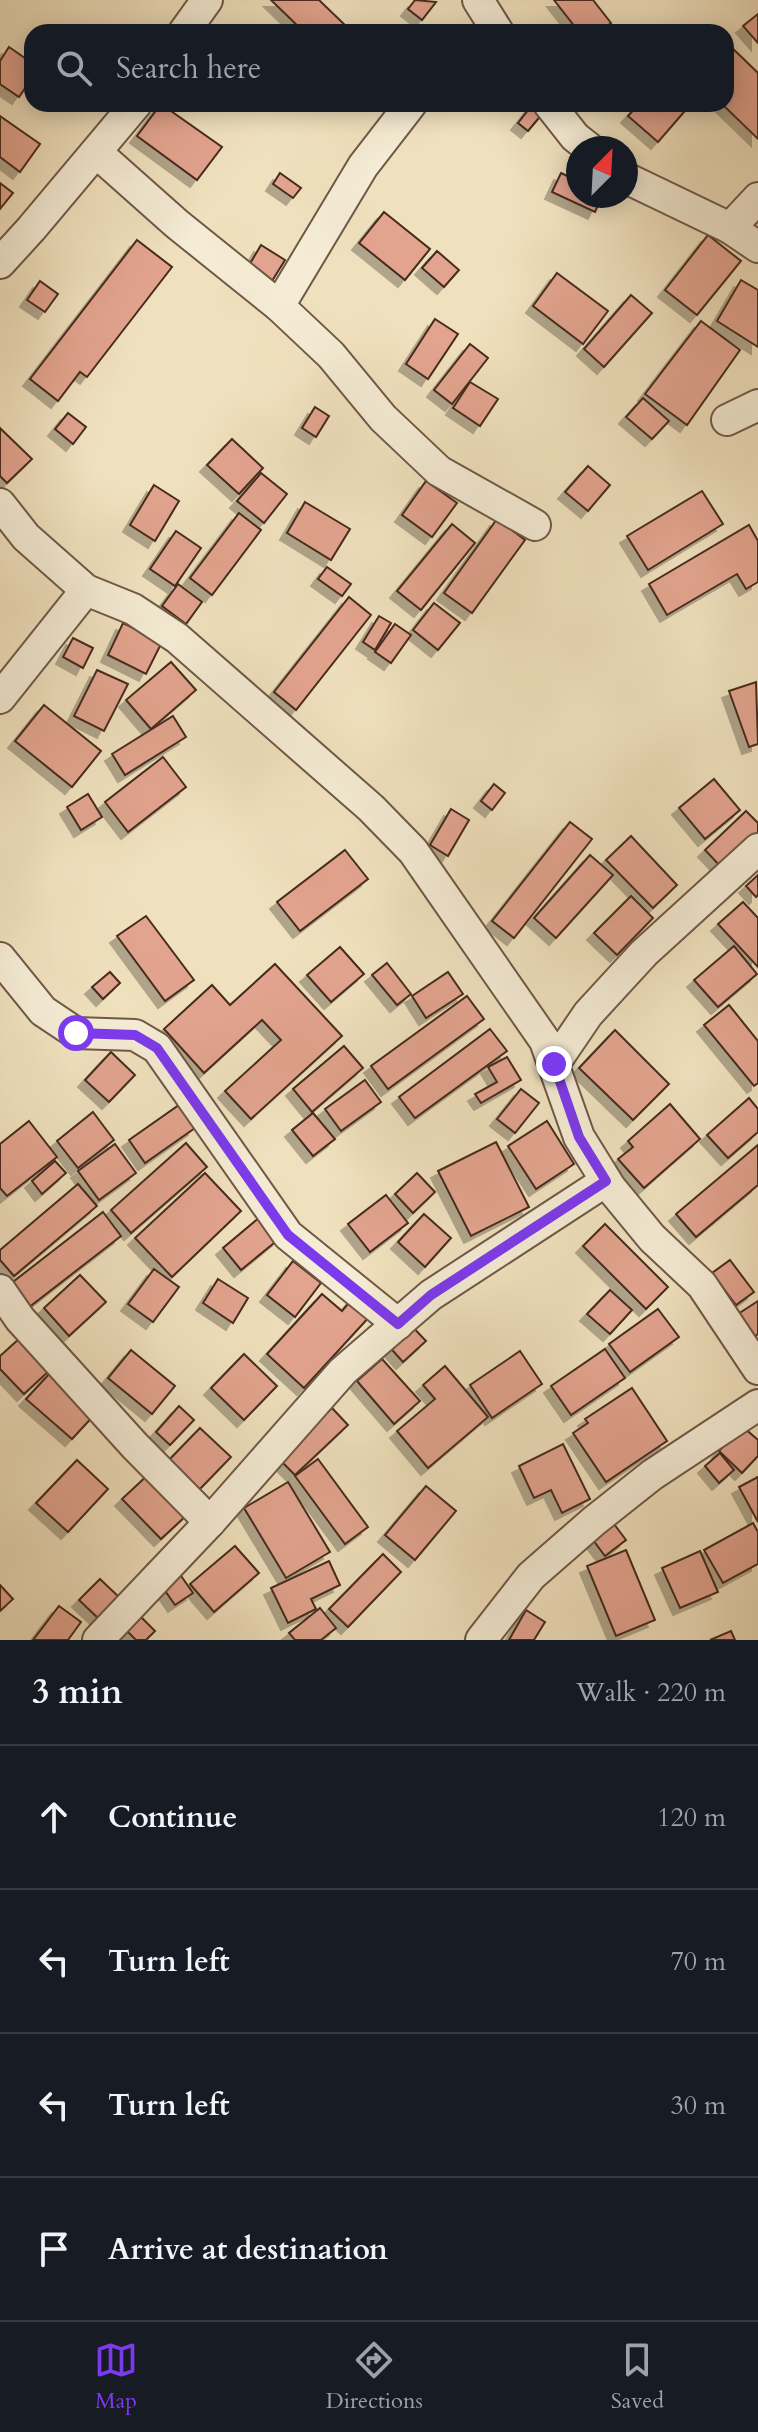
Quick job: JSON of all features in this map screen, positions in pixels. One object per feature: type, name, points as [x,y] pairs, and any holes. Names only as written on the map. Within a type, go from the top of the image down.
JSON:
[{"type":"street","points":[[190,24],[207,0]]},
{"type":"street","points":[[0,263],[129,112]]},
{"type":"street","points":[[279,306],[363,166],[405,112]]},
{"type":"street","points":[[555,112],[574,136]]},
{"type":"street","points":[[96,152],[177,224],[279,306],[331,355],[383,418],[439,471],[535,525]]},
{"type":"street","points":[[638,184],[730,228],[758,247]]},
{"type":"street","points":[[730,228],[758,198]]},
{"type":"street","points":[[727,420],[758,405]]},
{"type":"street","points":[[0,504],[26,537],[86,590],[133,609],[177,638],[371,808],[413,851],[545,1041],[579,1137],[606,1181],[652,1238],[702,1285],[758,1369]]},
{"type":"street","points":[[0,698],[86,590]]},
{"type":"street","points":[[554,1064],[588,1014],[644,953],[758,849]]},
{"type":"street","points":[[0,958],[43,1011],[76,1033],[135,1035],[157,1048],[288,1235],[398,1324]]},
{"type":"street","points":[[98,1640],[210,1522],[343,1371],[454,1279],[606,1181]]},
{"type":"street","points":[[0,1290],[20,1319],[135,1446],[210,1522]]},
{"type":"street","points":[[481,1640],[531,1576],[594,1521],[652,1475],[758,1405]]},
{"type":"building","points":[[271,0],[319,0],[344,24],[296,24]]},
{"type":"building","points":[[415,0],[436,2],[422,20],[408,9]]},
{"type":"building","points":[[554,0],[593,0],[611,23],[610,24],[573,24]]},
{"type":"building","points":[[758,14],[758,43],[743,26]]},
{"type":"building","points":[[9,47],[24,57],[24,90],[19,97],[0,84],[0,61]]},
{"type":"building","points":[[734,50],[758,73],[758,139],[730,112],[734,112]]},
{"type":"building","points":[[155,112],[172,112],[222,147],[197,180],[137,136]]},
{"type":"building","points":[[527,112],[543,113],[528,131],[518,123]]},
{"type":"building","points":[[632,112],[684,112],[658,142],[628,116]]},
{"type":"building","points":[[0,116],[40,144],[20,172],[0,157]]},
{"type":"building","points":[[280,173],[301,188],[293,198],[273,184]]},
{"type":"building","points":[[561,173],[566,175],[566,199],[552,192]]},
{"type":"building","points":[[0,183],[13,193],[0,209]]},
{"type":"building","points":[[384,212],[430,249],[405,280],[359,243]]},
{"type":"building","points":[[708,235],[741,261],[697,315],[665,290]]},
{"type":"building","points":[[137,240],[172,267],[87,377],[80,372],[58,401],[30,379]]},
{"type":"building","points":[[261,245],[285,260],[272,281],[248,267]]},
{"type":"building","points":[[437,251],[459,270],[444,287],[422,268]]},
{"type":"building","points":[[557,273],[608,311],[583,344],[533,306]]},
{"type":"building","points":[[741,280],[758,290],[758,347],[717,321]]},
{"type":"building","points":[[40,281],[58,294],[45,312],[27,300]]},
{"type":"building","points":[[631,295],[652,313],[604,367],[584,349]]},
{"type":"building","points":[[435,319],[458,334],[428,379],[406,364]]},
{"type":"building","points":[[701,321],[740,350],[687,425],[645,394]]},
{"type":"building","points":[[470,344],[488,358],[452,404],[434,390]]},
{"type":"building","points":[[470,382],[498,399],[480,426],[453,408]]},
{"type":"building","points":[[643,398],[669,421],[652,439],[626,417]]},
{"type":"building","points":[[315,407],[329,416],[316,437],[302,428]]},
{"type":"building","points":[[68,413],[86,427],[73,444],[55,429]]},
{"type":"building","points":[[0,428],[32,459],[7,483],[0,476]]},
{"type":"building","points":[[232,439],[263,468],[239,494],[207,465]]},
{"type":"building","points":[[588,466],[610,485],[588,511],[565,492]]},
{"type":"building","points":[[261,473],[287,494],[264,523],[237,501]]},
{"type":"building","points":[[426,481],[457,503],[432,537],[402,515]]},
{"type":"building","points":[[154,485],[179,501],[155,541],[130,525]]},
{"type":"building","points":[[702,491],[723,524],[648,570],[627,536]]},
{"type":"building","points":[[305,502],[350,529],[331,560],[287,533]]},
{"type":"building","points":[[239,513],[261,530],[212,595],[190,578]]},
{"type":"building","points":[[497,519],[525,540],[472,613],[444,593]]},
{"type":"building","points":[[452,524],[475,543],[421,610],[397,591]]},
{"type":"building","points":[[749,525],[758,541],[758,582],[746,589],[737,574],[667,615],[649,584]]},
{"type":"building","points":[[176,531],[201,548],[175,586],[150,569]]},
{"type":"building","points":[[327,567],[351,584],[342,596],[318,579]]},
{"type":"building","points":[[178,584],[202,602],[186,624],[162,606]]},
{"type":"building","points":[[349,597],[371,615],[296,710],[274,692]]},
{"type":"building","points":[[434,603],[460,623],[438,650],[413,630]]},
{"type":"building","points":[[379,616],[391,623],[375,650],[363,642]]},
{"type":"building","points":[[123,623],[162,642],[146,674],[108,655]]},
{"type":"building","points":[[395,624],[411,635],[391,663],[375,652]]},
{"type":"building","points":[[73,638],[93,648],[83,668],[63,657]]},
{"type":"building","points":[[171,662],[196,690],[151,729],[126,700]]},
{"type":"building","points":[[97,670],[128,684],[104,731],[74,716]]},
{"type":"building","points":[[756,682],[758,744],[749,747],[729,691]]},
{"type":"building","points":[[44,705],[101,751],[72,787],[15,741]]},
{"type":"building","points":[[173,716],[186,737],[125,775],[112,754]]},
{"type":"building","points":[[163,757],[186,787],[128,832],[105,802]]},
{"type":"building","points":[[714,779],[740,810],[705,839],[679,808]]},
{"type":"building","points":[[494,784],[505,793],[492,810],[481,801]]},
{"type":"building","points":[[88,794],[102,817],[81,830],[67,807]]},
{"type":"building","points":[[451,809],[469,820],[448,856],[430,845]]},
{"type":"building","points":[[746,811],[758,823],[758,833],[722,868],[705,850]]},
{"type":"building","points":[[570,822],[592,839],[514,938],[492,921]]},
{"type":"building","points":[[631,836],[677,885],[653,908],[606,860]]},
{"type":"building","points":[[345,850],[368,879],[300,931],[277,902]]},
{"type":"building","points":[[590,855],[613,875],[556,938],[534,918]]},
{"type":"building","points":[[758,875],[758,895],[756,897],[746,886]]},
{"type":"building","points":[[631,896],[653,918],[617,955],[594,933]]},
{"type":"building","points":[[743,902],[758,918],[758,967],[718,924]]},
{"type":"building","points":[[146,916],[194,980],[165,1001],[117,936]]},
{"type":"building","points":[[734,946],[757,974],[718,1007],[694,980]]},
{"type":"building","points":[[340,947],[364,974],[331,1002],[307,975]]},
{"type":"building","points":[[387,963],[411,994],[397,1005],[372,975]]},
{"type":"building","points":[[275,964],[342,1036],[251,1119],[225,1091],[281,1040],[262,1020],[204,1073],[164,1029],[212,985],[230,1005]]},
{"type":"building","points":[[110,972],[120,983],[103,999],[92,987]]},
{"type":"building","points":[[448,972],[463,994],[426,1018],[412,996]]},
{"type":"building","points":[[467,996],[484,1019],[388,1089],[371,1066]]},
{"type":"building","points":[[729,1005],[758,1041],[758,1083],[754,1086],[704,1025]]},
{"type":"building","points":[[490,1029],[507,1051],[415,1118],[399,1097]]},
{"type":"building","points":[[615,1030],[669,1084],[633,1120],[579,1068]]},
{"type":"building","points":[[344,1046],[363,1068],[312,1112],[293,1089]]},
{"type":"building","points":[[111,1052],[135,1075],[109,1102],[85,1080]]},
{"type":"building","points":[[507,1057],[521,1080],[481,1103],[475,1094],[497,1082],[488,1067]]},
{"type":"building","points":[[365,1080],[381,1102],[341,1131],[325,1109]]},
{"type":"building","points":[[521,1089],[539,1103],[515,1133],[497,1119]]},
{"type":"building","points":[[749,1098],[758,1109],[758,1132],[728,1158],[707,1135]]},
{"type":"building","points":[[670,1104],[700,1139],[644,1188],[618,1159],[633,1147],[628,1141]]},
{"type":"building","points":[[179,1105],[195,1128],[145,1163],[129,1140]]},
{"type":"building","points":[[93,1112],[114,1140],[78,1168],[57,1141]]},
{"type":"building","points":[[313,1113],[335,1139],[313,1156],[292,1130]]},
{"type":"building","points":[[29,1121],[57,1157],[7,1196],[0,1188],[0,1144]]},
{"type":"building","points":[[547,1121],[574,1164],[536,1189],[508,1146]]},
{"type":"building","points":[[496,1142],[529,1207],[471,1236],[438,1171]]},
{"type":"building","points":[[186,1143],[207,1167],[131,1233],[111,1210]]},
{"type":"building","points":[[115,1144],[136,1173],[99,1200],[78,1171]]},
{"type":"building","points":[[758,1145],[758,1185],[696,1237],[676,1214]]},
{"type":"building","points":[[55,1161],[66,1173],[42,1194],[32,1181]]},
{"type":"building","points":[[205,1173],[241,1211],[172,1277],[135,1238]]},
{"type":"building","points":[[417,1173],[435,1192],[413,1213],[395,1194]]},
{"type":"building","points":[[78,1184],[97,1206],[14,1276],[0,1260],[0,1250]]},
{"type":"building","points":[[386,1195],[408,1223],[370,1252],[348,1224]]},
{"type":"building","points":[[103,1212],[121,1236],[28,1308],[9,1285]]},
{"type":"building","points":[[424,1214],[451,1238],[425,1267],[398,1242]]},
{"type":"building","points":[[260,1217],[279,1239],[241,1270],[223,1248]]},
{"type":"building","points":[[605,1224],[668,1287],[646,1309],[583,1246]]},
{"type":"building","points":[[730,1260],[754,1292],[736,1305],[712,1273]]},
{"type":"building","points":[[293,1261],[321,1283],[295,1317],[267,1295]]},
{"type":"building","points":[[154,1269],[179,1287],[153,1322],[128,1304]]},
{"type":"building","points":[[80,1275],[106,1302],[69,1336],[44,1308]]},
{"type":"building","points":[[218,1279],[248,1298],[233,1323],[203,1303]]},
{"type":"building","points":[[610,1290],[632,1310],[610,1334],[587,1314]]},
{"type":"building","points":[[322,1294],[342,1311],[353,1298],[371,1315],[304,1388],[267,1354]]},
{"type":"building","points":[[758,1301],[758,1334],[754,1337],[738,1314]]},
{"type":"building","points":[[658,1309],[679,1337],[630,1372],[609,1344]]},
{"type":"building","points":[[408,1322],[426,1341],[403,1362],[385,1342]]},
{"type":"building","points":[[20,1338],[50,1370],[24,1394],[0,1369],[0,1356]]},
{"type":"building","points":[[605,1349],[625,1378],[571,1415],[551,1386]]},
{"type":"building","points":[[131,1350],[175,1386],[152,1414],[108,1378]]},
{"type":"building","points":[[520,1351],[542,1384],[492,1418],[470,1385]]},
{"type":"building","points":[[244,1354],[277,1386],[244,1420],[211,1388]]},
{"type":"building","points":[[382,1359],[420,1401],[394,1424],[357,1381]]},
{"type":"building","points":[[445,1366],[488,1417],[428,1468],[397,1431],[435,1399],[423,1385]]},
{"type":"building","points":[[51,1372],[97,1412],[72,1439],[26,1399]]},
{"type":"building","points":[[632,1388],[667,1441],[606,1482],[573,1433],[588,1423],[585,1419]]},
{"type":"building","points":[[179,1406],[194,1420],[170,1445],[156,1432]]},
{"type":"building","points":[[332,1408],[348,1425],[295,1475],[278,1458]]},
{"type":"building","points":[[742,1426],[758,1440],[758,1456],[742,1473],[719,1451]]},
{"type":"building","points":[[200,1428],[231,1457],[198,1491],[167,1462]]},
{"type":"building","points":[[563,1444],[590,1499],[562,1513],[551,1490],[534,1498],[519,1466]]},
{"type":"building","points":[[720,1453],[734,1470],[719,1483],[705,1466]]},
{"type":"building","points":[[318,1459],[368,1527],[345,1544],[295,1476]]},
{"type":"building","points":[[77,1460],[108,1489],[68,1532],[36,1503]]},
{"type":"building","points":[[151,1472],[189,1513],[161,1539],[122,1499]]},
{"type":"building","points":[[758,1477],[758,1522],[739,1487]]},
{"type":"building","points":[[288,1482],[330,1552],[286,1578],[244,1508]]},
{"type":"building","points":[[426,1486],[456,1511],[415,1560],[385,1535]]},
{"type":"building","points":[[753,1523],[758,1532],[758,1564],[723,1583],[704,1550]]},
{"type":"building","points":[[614,1524],[626,1540],[605,1556],[593,1540]]},
{"type":"building","points":[[235,1546],[259,1573],[214,1612],[190,1584]]},
{"type":"building","points":[[626,1550],[655,1620],[616,1636],[587,1566]]},
{"type":"building","points":[[700,1551],[718,1592],[680,1608],[662,1568]]},
{"type":"building","points":[[383,1554],[401,1572],[348,1627],[329,1609]]},
{"type":"building","points":[[329,1561],[340,1585],[311,1599],[316,1609],[288,1623],[271,1588]]},
{"type":"building","points":[[179,1573],[193,1593],[175,1605],[161,1585]]},
{"type":"building","points":[[100,1579],[121,1599],[100,1620],[79,1600]]},
{"type":"building","points":[[0,1585],[13,1599],[0,1611]]},
{"type":"building","points":[[59,1606],[81,1622],[68,1640],[33,1640]]},
{"type":"building","points":[[320,1608],[336,1628],[321,1640],[295,1640],[289,1633]]},
{"type":"building","points":[[526,1610],[545,1622],[534,1640],[509,1640]]},
{"type":"building","points":[[139,1615],[155,1631],[146,1640],[136,1640],[125,1629]]},
{"type":"building","points":[[731,1631],[735,1640],[710,1640]]},
{"type":"route","points":[[76,1033],[135,1035],[157,1048],[288,1235],[398,1324],[431,1295],[606,1181],[579,1137],[554,1064]]}]
